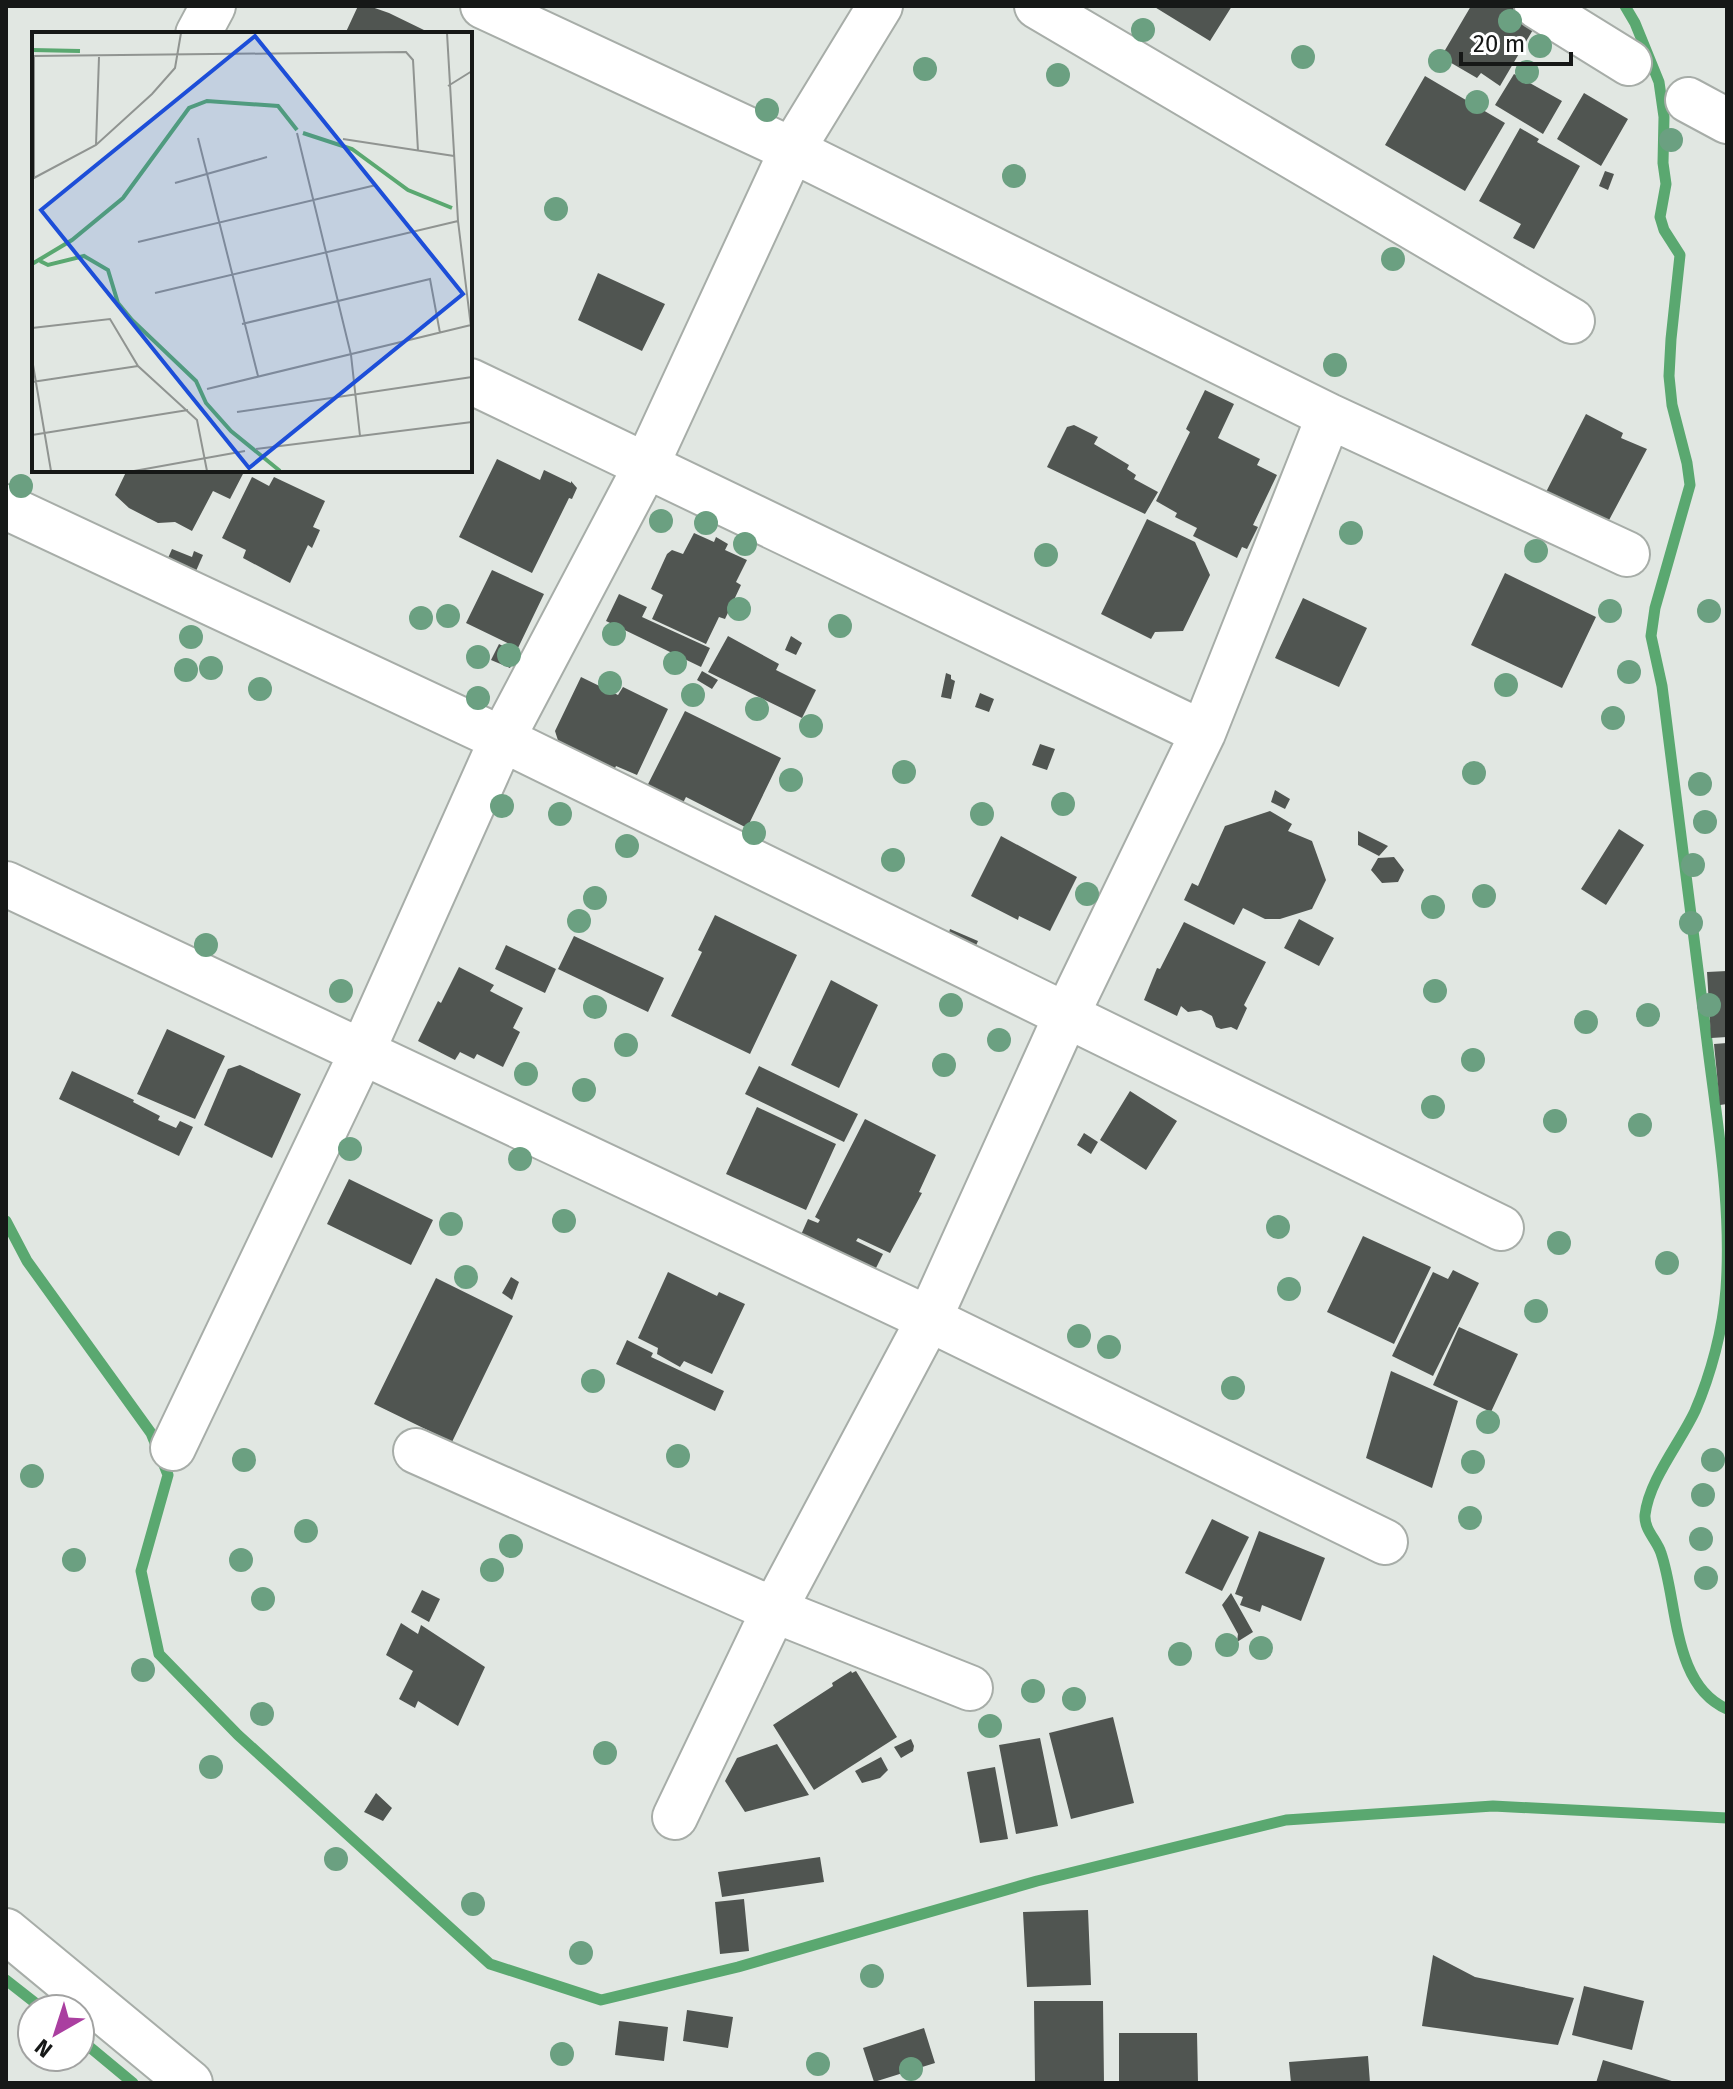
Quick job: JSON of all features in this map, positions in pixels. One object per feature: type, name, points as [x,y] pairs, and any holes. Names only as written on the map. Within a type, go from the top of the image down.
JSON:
[{"type":"street","points":[[199,32],[213,6]]},
{"type":"street","points":[[483,6],[792,150],[1329,416],[1627,554]]},
{"type":"street","points":[[173,1448],[362,1052],[502,739],[646,466],[792,150],[880,6]]},
{"type":"street","points":[[1037,6],[1572,321]]},
{"type":"street","points":[[1537,6],[1629,63]]},
{"type":"street","points":[[1688,100],[1727,121]]},
{"type":"street","points":[[472,382],[1203,733]]},
{"type":"street","points":[[675,1817],[774,1610],[929,1319],[1066,1016],[1203,733],[1329,416]]},
{"type":"street","points":[[6,507],[502,739],[1501,1228]]},
{"type":"street","points":[[6,884],[929,1319],[1385,1542]]},
{"type":"street","points":[[416,1451],[774,1610],[970,1688]]},
{"type":"street","points":[[6,1931],[190,2083]]},
{"type":"building","points":[[358,6],[369,6],[389,13],[426,31],[426,32],[346,32]]},
{"type":"building","points":[[1153,6],[1232,6],[1210,41]]},
{"type":"building","points":[[1471,6],[1514,6],[1515,17],[1534,28],[1500,86],[1481,73],[1477,78],[1441,57]]},
{"type":"building","points":[[1514,74],[1562,101],[1543,134],[1495,105]]},
{"type":"building","points":[[1425,76],[1505,123],[1465,191],[1385,145]]},
{"type":"building","points":[[1584,93],[1628,119],[1601,166],[1557,139]]},
{"type":"building","points":[[1520,128],[1539,139],[1537,142],[1580,166],[1534,249],[1513,238],[1521,224],[1479,201]]},
{"type":"building","points":[[1605,171],[1614,174],[1608,190],[1599,186]]},
{"type":"building","points":[[598,273],[665,304],[642,351],[578,320]]},
{"type":"building","points":[[1205,390],[1234,404],[1218,438],[1260,459],[1257,465],[1277,475],[1253,525],[1258,527],[1247,549],[1242,547],[1237,558],[1193,536],[1197,528],[1175,517],[1177,513],[1156,501],[1190,432],[1186,429]]},
{"type":"building","points":[[1586,414],[1623,433],[1621,438],[1647,449],[1608,522],[1546,492]]},
{"type":"building","points":[[1074,425],[1098,437],[1094,444],[1129,465],[1127,469],[1136,475],[1134,479],[1158,492],[1145,514],[1047,467],[1067,427]]},
{"type":"building","points":[[497,459],[540,480],[544,470],[571,481],[577,488],[532,573],[459,537]]},
{"type":"building","points":[[126,472],[244,472],[230,499],[213,491],[192,531],[175,522],[158,523],[129,508],[115,495]]},
{"type":"building","points":[[252,477],[269,486],[274,477],[325,501],[313,527],[320,530],[312,548],[308,545],[290,583],[243,558],[246,550],[222,538]]},
{"type":"building","points":[[1147,519],[1195,542],[1210,575],[1183,631],[1155,632],[1151,639],[1101,614]]},
{"type":"building","points":[[694,533],[714,542],[716,537],[728,544],[725,550],[747,560],[736,582],[741,585],[725,619],[719,617],[706,644],[652,619],[663,595],[651,589],[667,554],[672,550],[683,554]]},
{"type":"building","points":[[172,549],[192,557],[194,551],[203,555],[196,571],[168,558]]},
{"type":"building","points":[[492,570],[544,594],[518,648],[466,623]]},
{"type":"building","points":[[1505,573],[1596,617],[1562,688],[1471,645]]},
{"type":"building","points":[[619,594],[647,607],[642,617],[710,648],[701,667],[606,621]]},
{"type":"building","points":[[1303,598],[1367,628],[1339,687],[1275,658]]},
{"type":"building","points":[[728,636],[779,664],[776,670],[816,690],[802,718],[708,672]]},
{"type":"building","points":[[791,636],[802,643],[796,655],[785,650]]},
{"type":"building","points":[[499,644],[516,656],[510,668],[491,660]]},
{"type":"building","points":[[702,671],[718,680],[712,689],[697,680]]},
{"type":"building","points":[[946,673],[955,681],[951,699],[941,697]]},
{"type":"building","points":[[581,677],[618,695],[623,687],[668,709],[637,775],[616,766],[612,775],[562,753],[555,731]]},
{"type":"building","points":[[980,693],[994,699],[989,712],[975,707]]},
{"type":"building","points":[[685,711],[781,758],[747,828],[686,797],[677,815],[641,798]]},
{"type":"building","points":[[1040,744],[1055,749],[1047,770],[1032,765]]},
{"type":"building","points":[[1275,790],[1290,799],[1285,809],[1271,802]]},
{"type":"building","points":[[1270,811],[1292,824],[1288,831],[1312,841],[1326,880],[1312,909],[1280,919],[1265,919],[1243,908],[1234,925],[1184,900],[1192,883],[1198,886],[1225,826]]},
{"type":"building","points":[[1619,829],[1644,845],[1606,905],[1581,889]]},
{"type":"building","points":[[1358,831],[1388,846],[1379,856],[1358,845]]},
{"type":"building","points":[[1001,836],[1077,877],[1050,931],[1019,916],[1018,920],[971,896]]},
{"type":"building","points":[[1394,857],[1404,870],[1398,882],[1382,883],[1371,870],[1378,858]]},
{"type":"building","points":[[715,915],[797,955],[750,1054],[671,1016],[702,952],[698,950]]},
{"type":"building","points":[[1299,919],[1334,938],[1319,966],[1284,948]]},
{"type":"building","points":[[1184,922],[1266,962],[1244,1005],[1247,1008],[1237,1030],[1216,1027],[1212,1016],[1201,1010],[1188,1012],[1181,1006],[1177,1016],[1144,1000],[1157,968],[1160,969]]},
{"type":"building","points":[[950,929],[978,941],[974,950],[947,939]]},
{"type":"building","points":[[574,936],[664,978],[648,1012],[558,969]]},
{"type":"building","points":[[506,945],[556,969],[545,993],[495,969]]},
{"type":"building","points":[[459,967],[494,985],[490,991],[523,1008],[513,1028],[520,1032],[503,1067],[477,1054],[474,1059],[460,1052],[455,1060],[418,1041]]},
{"type":"building","points":[[1727,971],[1727,1037],[1711,1038],[1707,972]]},
{"type":"building","points":[[831,980],[878,1005],[839,1088],[791,1065]]},
{"type":"building","points":[[167,1029],[225,1056],[195,1119],[137,1094]]},
{"type":"building","points":[[1727,1043],[1727,1104],[1720,1105],[1714,1044]]},
{"type":"building","points":[[240,1065],[301,1094],[272,1158],[204,1125],[228,1069]]},
{"type":"building","points":[[759,1066],[858,1114],[844,1142],[745,1094]]},
{"type":"building","points":[[72,1071],[134,1100],[160,1116],[158,1120],[176,1128],[180,1121],[193,1127],[179,1156],[59,1099]]},
{"type":"building","points":[[1130,1091],[1177,1121],[1146,1170],[1100,1140]]},
{"type":"building","points":[[757,1107],[836,1144],[806,1210],[726,1174]]},
{"type":"building","points":[[865,1119],[936,1155],[919,1192],[922,1193],[890,1253],[858,1238],[856,1241],[883,1254],[874,1272],[800,1237],[808,1219],[818,1223],[820,1220],[815,1217]]},
{"type":"building","points":[[1084,1133],[1098,1142],[1091,1154],[1077,1145]]},
{"type":"building","points":[[349,1179],[433,1220],[411,1265],[327,1224]]},
{"type":"building","points":[[1363,1236],[1431,1267],[1394,1344],[1327,1312]]},
{"type":"building","points":[[1453,1270],[1479,1283],[1433,1376],[1392,1356],[1433,1272],[1448,1279]]},
{"type":"building","points":[[668,1272],[717,1296],[719,1292],[745,1304],[712,1374],[684,1361],[680,1367],[657,1354],[658,1348],[638,1338]]},
{"type":"building","points":[[511,1277],[519,1282],[512,1300],[502,1293]]},
{"type":"building","points":[[436,1278],[513,1316],[452,1442],[374,1404]]},
{"type":"building","points":[[1459,1327],[1518,1354],[1491,1412],[1433,1385]]},
{"type":"building","points":[[627,1340],[653,1353],[651,1357],[724,1391],[715,1411],[616,1364]]},
{"type":"building","points":[[1391,1371],[1458,1401],[1432,1488],[1366,1458]]},
{"type":"building","points":[[1212,1519],[1249,1537],[1222,1591],[1185,1573]]},
{"type":"building","points":[[1259,1531],[1325,1558],[1301,1621],[1262,1605],[1260,1612],[1240,1605],[1243,1597],[1235,1594]]},
{"type":"building","points":[[422,1590],[440,1599],[429,1622],[411,1612]]},
{"type":"building","points":[[1231,1593],[1253,1632],[1237,1642],[1238,1634],[1222,1605]]},
{"type":"building","points":[[401,1623],[418,1634],[421,1625],[485,1667],[458,1726],[418,1701],[415,1708],[399,1699],[413,1671],[386,1655]]},
{"type":"building","points":[[851,1671],[856,1671],[897,1737],[814,1790],[773,1725]]},
{"type":"building","points":[[1113,1717],[1134,1803],[1071,1819],[1049,1733]]},
{"type":"building","points":[[1040,1738],[1058,1826],[1016,1834],[999,1745]]},
{"type":"building","points":[[911,1739],[913,1751],[901,1758],[894,1747]]},
{"type":"building","points":[[777,1744],[809,1795],[745,1812],[725,1781],[737,1758]]},
{"type":"building","points":[[881,1757],[888,1770],[880,1778],[862,1783],[855,1771]]},
{"type":"building","points":[[995,1767],[1008,1839],[980,1843],[967,1772]]},
{"type":"building","points":[[376,1793],[392,1808],[383,1821],[364,1812]]},
{"type":"building","points":[[820,1857],[824,1882],[722,1897],[718,1872]]},
{"type":"building","points":[[744,1899],[749,1951],[720,1954],[715,1902]]},
{"type":"building","points":[[1088,1910],[1091,1985],[1027,1987],[1023,1912]]},
{"type":"building","points":[[1433,1955],[1475,1977],[1574,1998],[1558,2045],[1422,2026]]},
{"type":"building","points":[[1584,1986],[1644,2001],[1632,2050],[1572,2035]]},
{"type":"building","points":[[1034,2001],[1103,2001],[1104,2083],[1035,2083]]},
{"type":"building","points":[[687,2010],[733,2017],[728,2048],[683,2041]]},
{"type":"building","points":[[619,2021],[668,2027],[664,2061],[615,2055]]},
{"type":"building","points":[[924,2028],[935,2063],[874,2082],[863,2048]]},
{"type":"building","points":[[1119,2033],[1197,2033],[1198,2083],[1119,2083]]},
{"type":"building","points":[[1368,2056],[1370,2083],[1291,2083],[1289,2062]]},
{"type":"building","points":[[1603,2060],[1675,2082],[1675,2083],[1596,2083]]},
{"type":"waterway","points":[[1625,6],[1659,82],[1664,117],[1666,184],[1660,217],[1664,230],[1680,255],[1669,376],[1672,405],[1690,485],[1655,608],[1651,636],[1662,686],[1719,1134],[1727,1227],[1724,1304],[1711,1367],[1695,1411],[1652,1488],[1645,1520],[1661,1553],[1686,1662],[1709,1697],[1727,1709]]},
{"type":"waterway","points":[[6,1221],[27,1261],[151,1433],[168,1475],[141,1571],[159,1654],[238,1735],[490,1964],[601,2000],[738,1967],[1037,1881],[1286,1820],[1493,1806],[1727,1818]]},
{"type":"waterway","points":[[6,1980],[23,1993]]},
{"type":"waterway","points":[[96,2052],[133,2083]]}]
